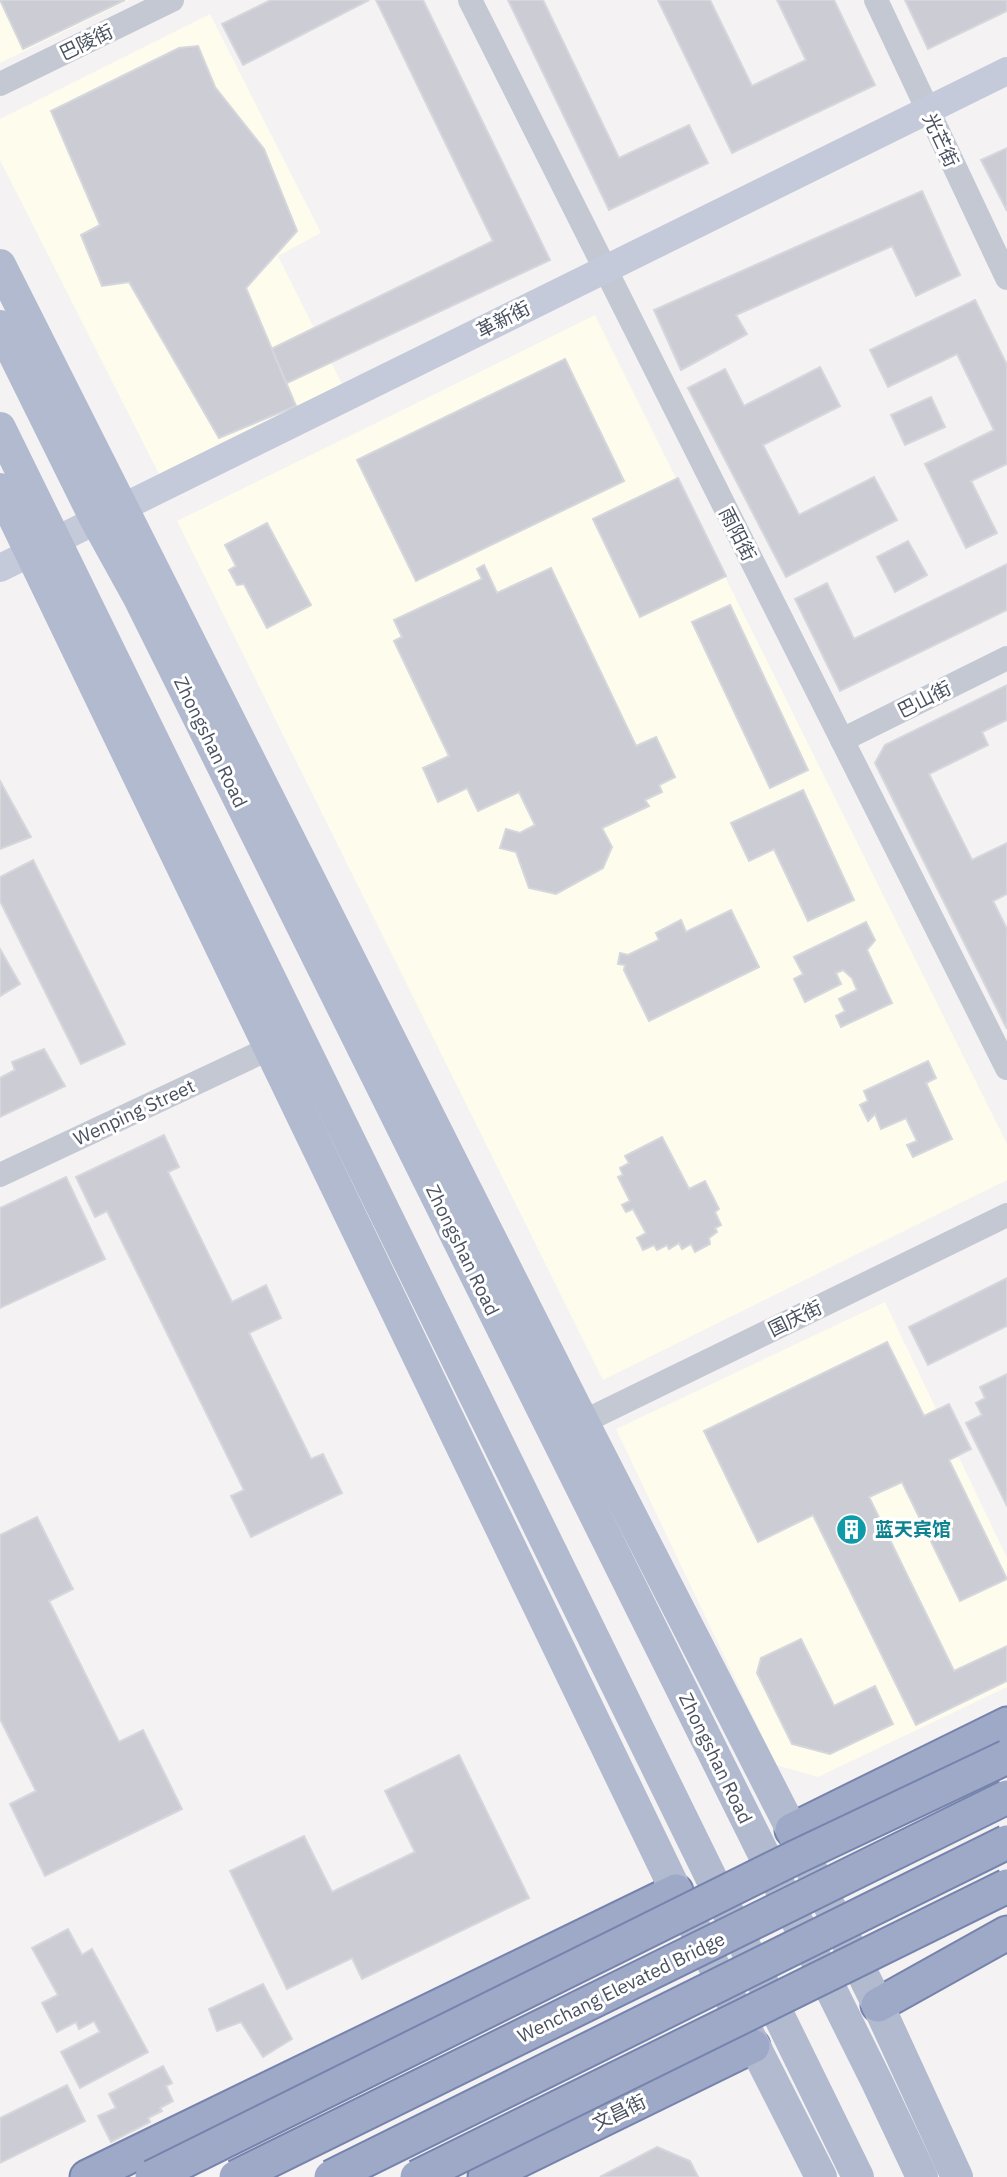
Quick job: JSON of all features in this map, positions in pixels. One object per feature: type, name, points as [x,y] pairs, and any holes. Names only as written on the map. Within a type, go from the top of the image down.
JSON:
[{"type":"highway","points":[[152,2177],[793,1844],[1007,1724]]},
{"type":"highway","points":[[793,1844],[1007,1757]]},
{"type":"highway","name":"Wenchang Elevated Bridge","points":[[236,2177],[1007,1797]]},
{"type":"highway","points":[[793,1844],[917,1842]]},
{"type":"highway","points":[[331,2177],[1007,1842]]},
{"type":"highway","points":[[417,2177],[1007,1886]]},
{"type":"highway","points":[[87,2177],[676,1891]]},
{"type":"highway","points":[[878,2005],[1007,1933]]},
{"type":"highway","points":[[615,2035],[757,2010]]},
{"type":"highway","name":"文昌街","points":[[485,2177],[753,2046]]},
{"type":"main road","name":"革新街","points":[[0,568],[1007,71]]},
{"type":"main road","points":[[0,265],[110,514],[583,1422],[793,1844],[878,2005],[957,2177]]},
{"type":"main road","name":"Zhongshan Road","points":[[0,326],[110,514],[138,596],[922,2177]]},
{"type":"main road","points":[[0,428],[43,546],[268,1049],[676,1891],[821,2177]]},
{"type":"main road","points":[[0,489],[43,546],[858,2177]]},
{"type":"street","name":"巴陵街","points":[[0,84],[172,0]]},
{"type":"street","name":"雨阳街","points":[[470,0],[1007,1068]]},
{"type":"street","name":"光芒街","points":[[876,0],[1007,278]]},
{"type":"street","name":"巴山街","points":[[842,740],[1007,658]]},
{"type":"street","name":"Wenping Street","points":[[0,1175],[268,1049]]},
{"type":"street","name":"国庆街","points":[[583,1422],[1007,1214]]},
{"type":"shaded area","points":[[0,0],[129,0],[0,63]]},
{"type":"shaded area","points":[[210,14],[321,233],[278,256],[343,386],[161,478],[0,160],[0,119]]},
{"type":"shaded area","points":[[595,315],[1007,1144],[1007,1180],[603,1380],[177,521]]},
{"type":"shaded area","points":[[885,1302],[1007,1558],[1007,1687],[818,1777],[776,1765],[616,1429]]},
{"type":"building","points":[[0,0],[125,0],[23,49]]},
{"type":"building","points":[[271,0],[369,0],[243,65],[222,24]]},
{"type":"building","points":[[376,0],[423,0],[550,260],[285,384],[271,349],[493,241]]},
{"type":"building","points":[[508,0],[543,0],[619,158],[689,125],[708,163],[609,210]]},
{"type":"building","points":[[658,0],[710,0],[752,86],[806,60],[777,0],[834,0],[875,85],[732,153]]},
{"type":"building","points":[[905,0],[1007,0],[1007,11],[928,49]]},
{"type":"building","points":[[198,46],[215,87],[264,149],[297,231],[246,288],[296,406],[219,438],[129,282],[102,286],[81,235],[100,225],[51,111],[179,48]]},
{"type":"building","points":[[1007,148],[1007,211],[981,160]]},
{"type":"building","points":[[922,191],[960,275],[916,296],[892,246],[736,315],[747,334],[681,370],[654,310]]},
{"type":"building","points":[[975,300],[1007,365],[1007,464],[971,481],[997,533],[966,548],[925,464],[994,430],[957,354],[888,387],[870,350]]},
{"type":"building","points":[[565,359],[624,481],[416,581],[357,460]]},
{"type":"building","points":[[820,367],[840,406],[763,445],[799,515],[874,477],[897,520],[786,577],[688,388],[725,369],[744,406]]},
{"type":"building","points":[[931,397],[945,427],[905,445],[891,415]]},
{"type":"building","points":[[678,478],[726,576],[640,617],[593,519]]},
{"type":"building","points":[[267,523],[311,605],[267,628],[244,584],[237,585],[229,570],[236,566],[225,545]]},
{"type":"building","points":[[908,541],[927,575],[895,592],[877,557]]},
{"type":"building","points":[[1007,564],[1007,610],[840,691],[795,599],[827,583],[854,639]]},
{"type":"building","points":[[484,565],[497,593],[551,568],[636,746],[656,737],[675,777],[659,785],[662,792],[645,800],[649,806],[602,828],[612,847],[603,868],[556,894],[529,888],[516,852],[500,848],[506,829],[520,833],[535,825],[519,792],[478,811],[467,788],[438,802],[423,768],[449,756],[394,641],[402,637],[394,620],[482,579],[477,569]]},
{"type":"building","points":[[730,605],[808,770],[770,788],[692,622]]},
{"type":"building","points":[[1007,685],[1007,720],[982,732],[988,745],[929,774],[972,860],[1007,843],[1007,894],[993,901],[1007,929],[1007,1029],[875,763],[885,745]]},
{"type":"building","points":[[0,781],[31,837],[0,849]]},
{"type":"building","points":[[803,790],[854,900],[808,921],[774,849],[749,861],[731,823]]},
{"type":"building","points":[[33,860],[125,1044],[81,1064],[0,901],[0,877]]},
{"type":"building","points":[[731,910],[759,967],[649,1021],[624,970],[625,965],[618,964],[620,953],[628,955],[659,940],[656,933],[681,920],[686,932]]},
{"type":"building","points":[[866,922],[875,940],[867,950],[892,1003],[841,1027],[836,1016],[845,1011],[839,999],[857,990],[852,978],[843,970],[836,973],[841,984],[805,1002],[794,979],[803,974],[794,957]]},
{"type":"building","points":[[0,949],[20,984],[0,996]]},
{"type":"building","points":[[44,1049],[65,1086],[0,1117],[0,1078],[15,1070],[12,1062]]},
{"type":"building","points":[[928,1061],[936,1078],[926,1083],[952,1139],[913,1157],[907,1145],[917,1141],[906,1118],[881,1129],[875,1114],[868,1121],[860,1105],[868,1101],[864,1091]]},
{"type":"building","points":[[164,1135],[179,1167],[168,1172],[232,1302],[266,1285],[281,1318],[249,1333],[311,1459],[323,1454],[342,1493],[251,1537],[231,1496],[244,1490],[107,1211],[95,1217],[76,1177]]},
{"type":"building","points":[[662,1137],[689,1189],[705,1181],[719,1209],[715,1212],[721,1225],[715,1228],[717,1232],[709,1238],[710,1244],[695,1252],[691,1244],[682,1249],[679,1243],[669,1249],[667,1245],[657,1250],[654,1245],[643,1250],[637,1238],[646,1233],[633,1209],[626,1212],[622,1205],[630,1201],[618,1177],[623,1175],[620,1168],[629,1163],[625,1156]]},
{"type":"building","points":[[66,1177],[105,1259],[0,1308],[0,1208]]},
{"type":"building","points":[[1007,1278],[1007,1326],[928,1365],[909,1327]]},
{"type":"building","name":"蓝天宾馆","points":[[887,1342],[924,1416],[949,1404],[971,1449],[949,1460],[1007,1579],[960,1601],[902,1482],[869,1497],[954,1671],[1007,1646],[1007,1681],[916,1725],[813,1515],[758,1542],[704,1431]]},
{"type":"building","points":[[1007,1374],[1007,1506],[966,1423],[982,1415],[976,1403],[985,1398],[980,1387]]},
{"type":"building","points":[[37,1517],[73,1589],[49,1601],[119,1742],[143,1730],[182,1809],[45,1876],[10,1804],[36,1791],[0,1719],[0,1535]]},
{"type":"building","points":[[801,1639],[834,1706],[875,1686],[893,1724],[830,1754],[792,1744],[757,1673],[761,1658]]},
{"type":"building","points":[[459,1755],[529,1898],[362,1979],[352,1958],[287,1989],[230,1871],[304,1836],[332,1892],[415,1852],[385,1791]]},
{"type":"building","points":[[68,1929],[82,1955],[92,1949],[148,2052],[80,2088],[61,2052],[100,2032],[94,2021],[79,2029],[76,2022],[57,2032],[42,2003],[58,1995],[32,1948]]},
{"type":"building","points":[[263,1984],[292,2039],[263,2057],[241,2022],[217,2031],[209,2009]]},
{"type":"building","points":[[163,2066],[172,2083],[166,2086],[173,2101],[148,2118],[150,2122],[111,2142],[98,2116],[116,2108],[109,2094]]},
{"type":"building","points":[[67,2085],[85,2121],[0,2163],[0,2118]]},
{"type":"building","points":[[657,2147],[690,2161],[698,2177],[600,2177]]},
{"type":"place","name":"蓝天宾馆","points":[[852,1529]]}]
